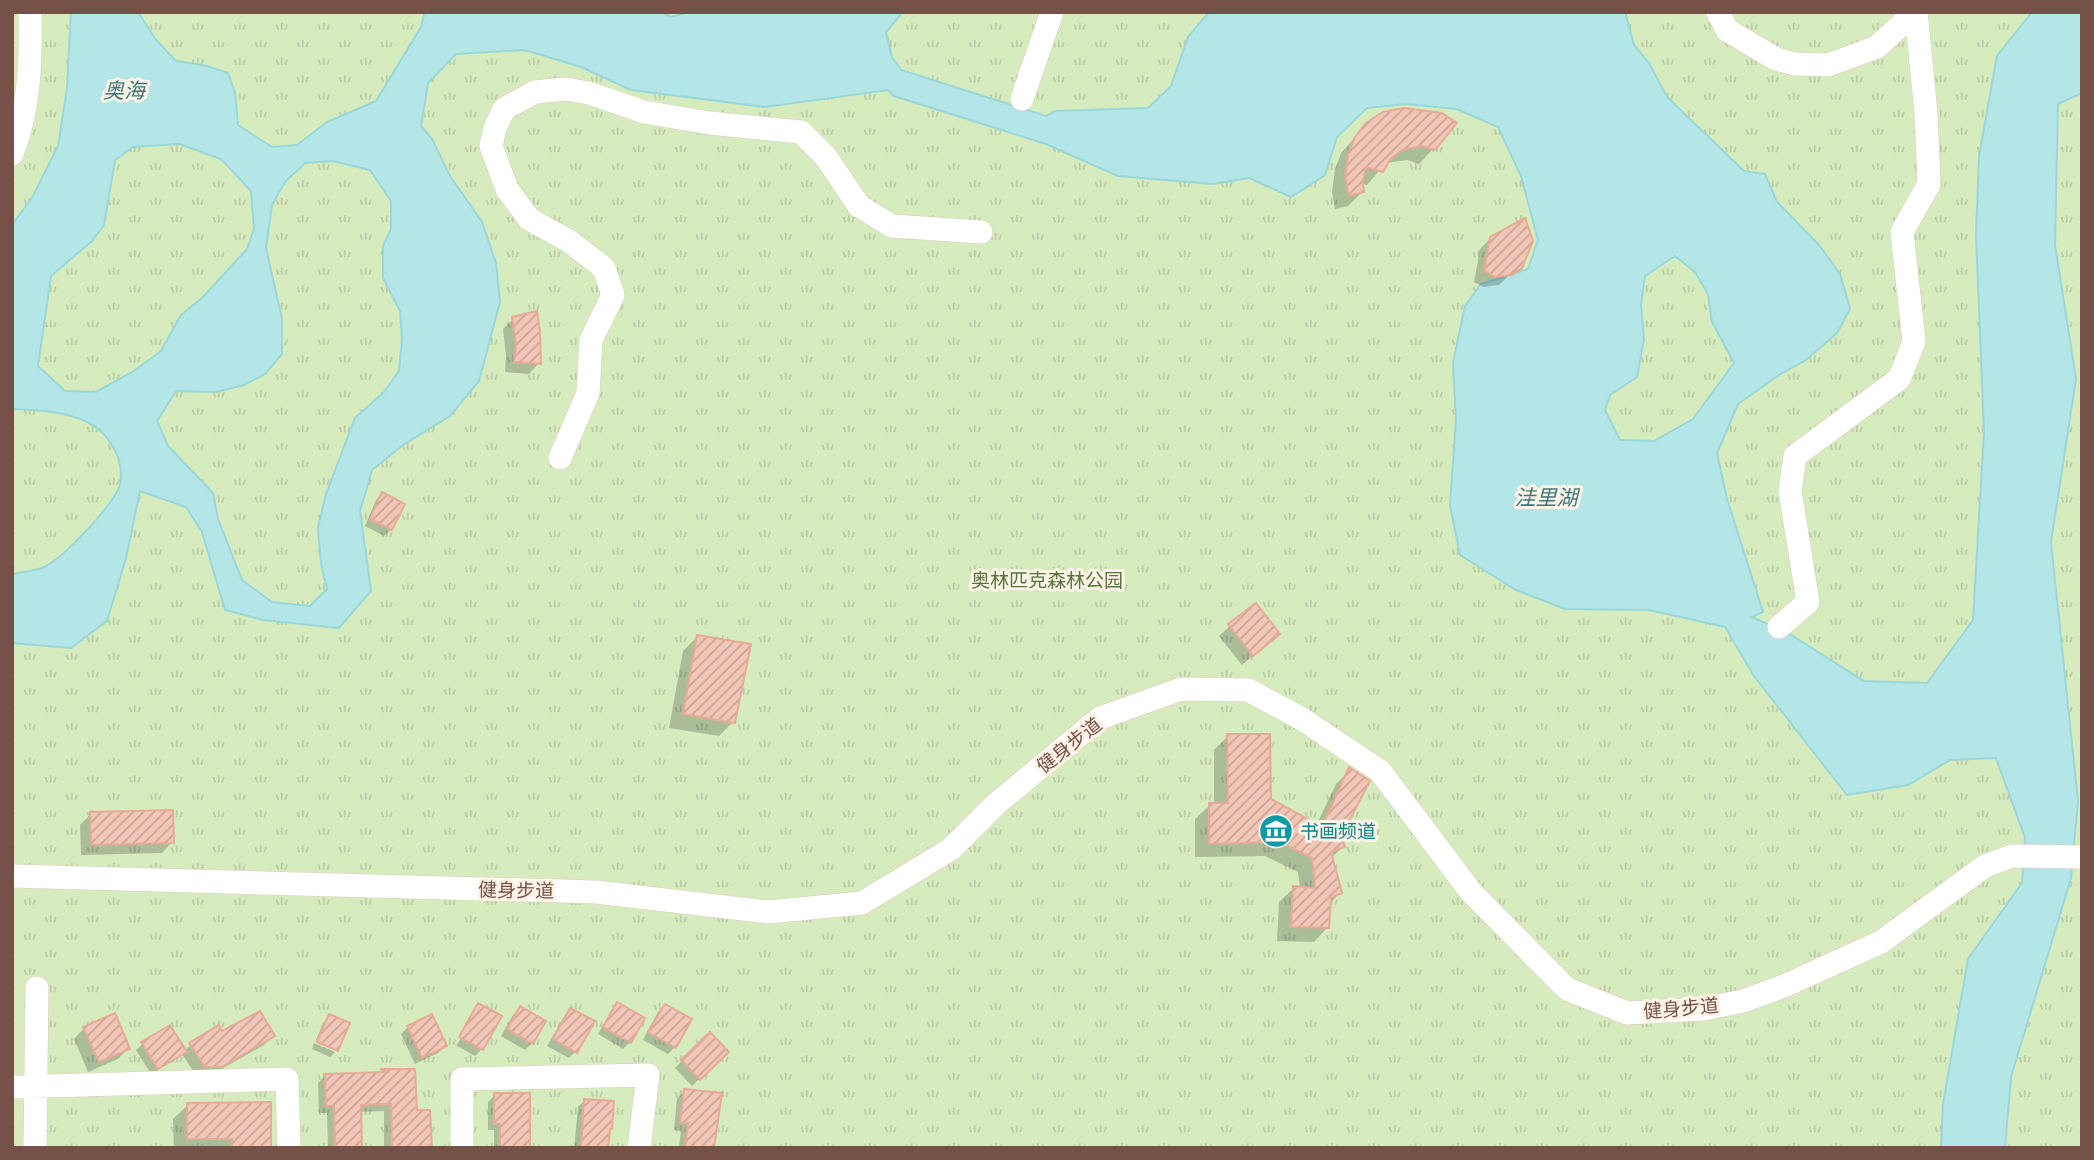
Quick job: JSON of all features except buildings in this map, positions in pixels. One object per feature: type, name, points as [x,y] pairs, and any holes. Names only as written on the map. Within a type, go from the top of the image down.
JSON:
[{"type":"street","points":[[12,154],[27,98],[30,12]]},
{"type":"street","points":[[1022,99],[1052,12]]},
{"type":"street","points":[[1718,12],[1727,30],[1776,59],[1795,64],[1828,65],[1877,47],[1916,12]]},
{"type":"street","points":[[1779,627],[1808,602],[1790,491],[1795,456],[1899,379],[1914,342],[1902,232],[1929,184],[1926,113],[1916,12]]},
{"type":"street","points":[[560,458],[588,393],[591,340],[613,295],[604,268],[569,241],[529,219],[508,189],[491,146],[495,128],[504,109],[535,92],[565,89],[644,104],[709,123],[801,132],[826,157],[859,206],[892,226],[981,232]]},
{"type":"street","name":"健身步道","points":[[12,877],[596,892],[768,912],[862,903],[951,849],[996,804],[1100,718],[1181,688],[1248,690],[1303,719],[1380,771],[1471,892],[1567,989],[1626,1013],[1703,1009],[1744,1001],[1881,942],[1985,866],[2012,856],[2082,857]]},
{"type":"street","points":[[35,1148],[37,988]]},
{"type":"street","points":[[462,1148],[462,1079],[648,1075],[639,1148]]},
{"type":"street","points":[[12,1087],[288,1079],[289,1148]]},
{"type":"green space","name":"奥林匹克森林公园","points":[[12,12],[2082,12],[2082,1148],[12,1148]]},
{"type":"water","points":[[71,12],[138,12],[156,40],[176,61],[228,73],[235,93],[238,125],[272,147],[297,145],[327,122],[376,101],[421,27],[425,12],[662,12],[671,17],[688,12],[903,12],[886,32],[892,57],[901,70],[1046,116],[1055,111],[1148,108],[1171,86],[1188,37],[1209,12],[1625,12],[1634,45],[1649,63],[1667,97],[1744,171],[1765,174],[1777,202],[1819,245],[1840,274],[1850,309],[1837,333],[1806,360],[1738,404],[1717,453],[1727,499],[1763,612],[1752,617],[1791,635],[1864,681],[1927,683],[1973,620],[1984,432],[1976,235],[1979,156],[1997,56],[2032,12],[2082,12],[2082,93],[2058,104],[2055,245],[2076,379],[2051,542],[2078,801],[2071,878],[2011,1077],[2005,1148],[1941,1148],[1943,1104],[1968,959],[2022,883],[2025,838],[1996,758],[1950,760],[1908,785],[1847,795],[1754,676],[1725,627],[1649,610],[1565,609],[1516,590],[1460,555],[1450,505],[1456,419],[1453,363],[1465,306],[1481,284],[1528,269],[1538,240],[1521,176],[1498,127],[1457,109],[1405,104],[1367,108],[1337,137],[1325,175],[1291,197],[1249,178],[1213,184],[1118,176],[1046,144],[894,96],[888,90],[765,107],[631,90],[581,67],[525,50],[456,54],[428,83],[421,126],[432,139],[450,176],[482,222],[496,263],[500,302],[479,381],[450,416],[403,445],[372,470],[360,511],[371,591],[339,628],[263,620],[225,610],[202,532],[186,507],[140,491],[126,558],[107,621],[71,648],[12,643],[12,574],[44,567],[63,553],[109,504],[120,484],[121,475],[114,448],[102,433],[87,422],[59,413],[12,409],[12,225],[33,196],[58,146],[67,88]],"holes":[[[179,144],[221,159],[251,191],[254,229],[247,249],[202,298],[181,315],[161,351],[134,371],[96,392],[65,391],[38,366],[51,276],[92,241],[104,225],[115,160],[133,147]],[[332,161],[370,170],[391,201],[391,229],[383,246],[383,278],[400,311],[402,339],[399,371],[384,392],[355,418],[326,494],[318,528],[321,564],[327,589],[310,606],[272,602],[242,580],[218,519],[213,493],[168,446],[157,421],[176,391],[216,392],[244,385],[265,374],[282,354],[282,319],[266,248],[272,205],[285,182],[305,163]],[[1675,256],[1695,272],[1708,294],[1712,322],[1734,363],[1693,419],[1654,441],[1620,440],[1605,410],[1610,395],[1637,377],[1644,339],[1641,305],[1645,276]]]},
{"type":"place","name":"书画频道","points":[[1276,831]]},
{"type":"water label","name":"奥海","points":[[124,91]]},
{"type":"water label","name":"洼里湖","points":[[1546,498]]}]
